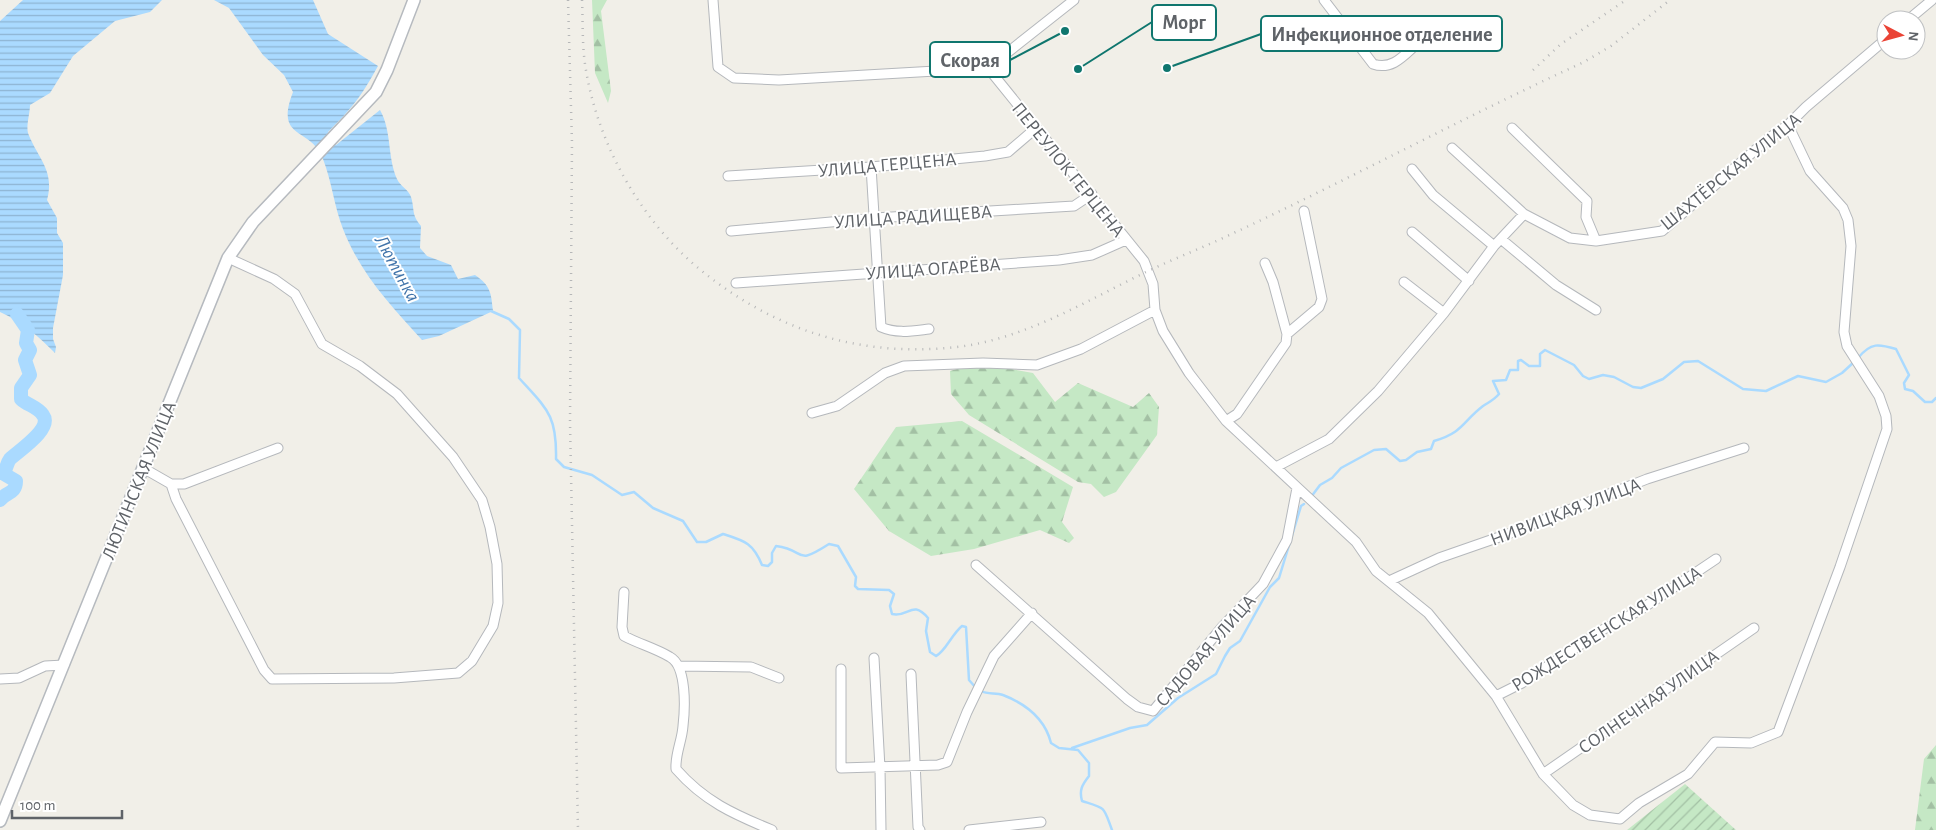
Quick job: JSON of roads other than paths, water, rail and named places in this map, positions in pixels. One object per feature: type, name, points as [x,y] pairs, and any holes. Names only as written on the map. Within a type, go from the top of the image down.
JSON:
[{"type":"main road","name":"ЛЮТИНСКАЯ УЛИЦА","points":[[0,821],[228,258],[252,222],[309,160],[376,92],[387,70],[414,0]]},
{"type":"street","points":[[713,0],[718,67],[725,74],[734,78],[779,80],[988,68],[1074,0]]},
{"type":"street","points":[[1324,0],[1373,64],[1382,67],[1392,65],[1419,42]]},
{"type":"street","points":[[1920,10],[1932,0]]},
{"type":"street","name":"ШАХТЁРСКАЯ УЛИЦА","points":[[1452,148],[1524,214],[1570,238],[1596,241],[1662,230],[1769,138],[1788,125],[1806,107],[1876,48]]},
{"type":"street","name":"ПЕРЕУЛОК ГЕРЦЕНА","points":[[988,68],[1092,194],[1144,261],[1149,270],[1155,310]]},
{"type":"street","points":[[812,414],[837,406],[885,374],[904,366],[983,363],[1037,365],[1081,349],[1155,310],[1163,332],[1189,373],[1226,421],[1356,542],[1376,571],[1428,613],[1496,696],[1543,774],[1574,805],[1590,815],[1620,819],[1639,803],[1688,774],[1715,742],[1751,743],[1778,732],[1786,715],[1887,428],[1886,416],[1879,396],[1847,346],[1844,332],[1850,246],[1848,220],[1843,208],[1810,171],[1788,125]]},
{"type":"street","name":"УЛИЦА ГЕРЦЕНА","points":[[728,176],[871,167],[1008,152],[1036,128]]},
{"type":"street","points":[[1512,128],[1587,201],[1586,217],[1596,241]]},
{"type":"street","points":[[871,167],[881,327],[907,332],[929,329]]},
{"type":"street","points":[[1412,169],[1433,195],[1556,285],[1596,310]]},
{"type":"street","name":"УЛИЦА РАДИЩЕВА","points":[[731,230],[875,218],[1074,206],[1092,194]]},
{"type":"street","points":[[1287,334],[1319,307],[1322,299],[1304,211]]},
{"type":"street","points":[[1276,467],[1329,439],[1399,368],[1498,242],[1524,214]]},
{"type":"street","points":[[1412,232],[1469,281]]},
{"type":"street","name":"УЛИЦА ОГАРЁВА","points":[[736,283],[1059,260],[1092,255],[1126,240]]},
{"type":"street","points":[[171,484],[176,500],[264,670],[272,679],[394,678],[458,673],[472,661],[493,626],[498,603],[497,564],[490,527],[482,500],[453,457],[397,394],[360,366],[322,344],[294,294],[274,279],[228,258]]},
{"type":"street","points":[[1226,421],[1236,414],[1286,343],[1287,334],[1274,282],[1265,264]]},
{"type":"street","points":[[1404,282],[1444,313]]},
{"type":"street","points":[[143,468],[171,484],[184,484],[278,448]]},
{"type":"street","name":"НИВИЦКАЯ УЛИЦА","points":[[1390,581],[1439,558],[1508,534],[1647,479],[1744,448]]},
{"type":"street","name":"САДОВАЯ УЛИЦА","points":[[976,565],[1133,703],[1138,707],[1153,711],[1222,627],[1263,584],[1287,540],[1297,488]]},
{"type":"street","name":"РОЖДЕСТВЕНСКАЯ УЛИЦА","points":[[1496,696],[1522,683],[1604,628],[1640,610],[1716,559]]},
{"type":"street","points":[[624,592],[622,627],[624,636],[642,646],[671,657],[679,666],[683,678],[683,726],[676,769],[712,802],[727,811],[772,830]]},
{"type":"street","points":[[841,669],[841,768],[915,767],[947,762],[994,656],[1032,613]]},
{"type":"street","name":"СОЛНЕЧНАЯ УЛИЦА","points":[[1543,774],[1754,628]]},
{"type":"street","points":[[874,658],[880,768],[881,830]]},
{"type":"street","points":[[0,679],[19,678],[45,666],[64,665]]},
{"type":"street","points":[[679,666],[751,667],[779,678]]},
{"type":"street","points":[[911,674],[918,827],[920,830]]},
{"type":"street","points":[[969,830],[1041,822]]},
{"type":"water","points":[[23,0],[162,0],[150,12],[115,21],[73,56],[50,93],[30,105],[28,133],[47,172],[49,190],[47,200],[57,218],[57,233],[63,243],[63,275],[53,328],[55,353],[29,330],[0,312],[0,21]]},
{"type":"water","points":[[214,0],[313,0],[328,34],[378,66],[356,102],[328,132],[336,145],[380,110],[386,126],[394,170],[398,181],[410,195],[414,215],[421,226],[420,248],[427,256],[451,265],[458,279],[475,275],[480,279],[489,290],[493,311],[439,336],[422,340],[410,327],[377,288],[350,245],[340,220],[323,159],[311,142],[296,132],[291,126],[288,118],[288,108],[293,92],[284,75],[263,55],[229,8]]},
{"type":"waterway","name":"Лютинка","points":[[491,311],[509,319],[520,330],[519,378],[548,414],[555,432],[556,459],[564,467],[592,475],[622,495],[634,492],[653,508],[683,521],[697,542],[706,542],[723,534],[743,541],[752,547],[762,565],[768,566],[772,562],[772,553],[776,546],[805,556],[829,544],[838,546],[856,577],[855,586],[858,589],[889,590],[894,594],[890,606],[892,614],[903,614],[914,609],[923,613],[928,618],[926,631],[930,652],[936,656],[958,629],[962,626],[966,627],[969,680],[976,688]]},
{"type":"waterway","points":[[0,500],[13,491],[16,485],[16,481],[4,474],[10,459],[39,433],[45,421],[41,412],[21,399],[21,388],[30,375],[25,360],[30,350],[26,343],[28,330],[17,314]]},
{"type":"waterway","points":[[1858,358],[1867,349],[1875,346],[1880,345],[1896,349],[1909,375],[1904,383],[1905,389],[1913,391],[1925,402],[1932,402],[1936,398]]},
{"type":"waterway","points":[[1311,497],[1320,485],[1332,478],[1341,468],[1374,450],[1386,449],[1400,461],[1406,460],[1417,452],[1431,449],[1434,441],[1444,438],[1457,430],[1499,394],[1493,381],[1506,380],[1510,370],[1518,370],[1518,361],[1521,360],[1529,366],[1540,366],[1540,354],[1545,350],[1574,365],[1583,376],[1589,379],[1603,375],[1614,377],[1633,387],[1641,388],[1663,379],[1684,362],[1698,361],[1743,389],[1766,391],[1798,376],[1826,382],[1842,373],[1854,362]]},
{"type":"waterway","points":[[1072,748],[1130,728],[1147,725],[1178,698],[1216,674],[1230,648],[1240,641],[1270,587],[1279,578],[1301,506],[1304,504]]},
{"type":"waterway","name":"Лютинка","points":[[981,691],[1000,694],[1019,703],[1039,720],[1048,734],[1051,743],[1059,748],[1078,750],[1089,763],[1089,776],[1081,791],[1082,801],[1100,807],[1105,812],[1112,830]]},
{"type":"railway","points":[[568,0],[572,143],[570,422],[578,830]]},
{"type":"railway","points":[[582,0],[585,64],[599,121],[623,175],[656,225],[676,247],[697,267],[726,289],[756,308],[787,323],[819,335],[852,343],[886,348],[921,349],[957,347],[982,343],[1031,327],[1078,306],[1146,272],[1268,217],[1584,62],[1611,46],[1670,0]]},
{"type":"railway","points":[[1533,70],[1561,44],[1626,0]]},
{"type":"place","name":"Скорая","points":[[1065,31]]},
{"type":"place","name":"Инфекционное отделение","points":[[1167,68]]},
{"type":"place","name":"Морг","points":[[1078,69]]}]
